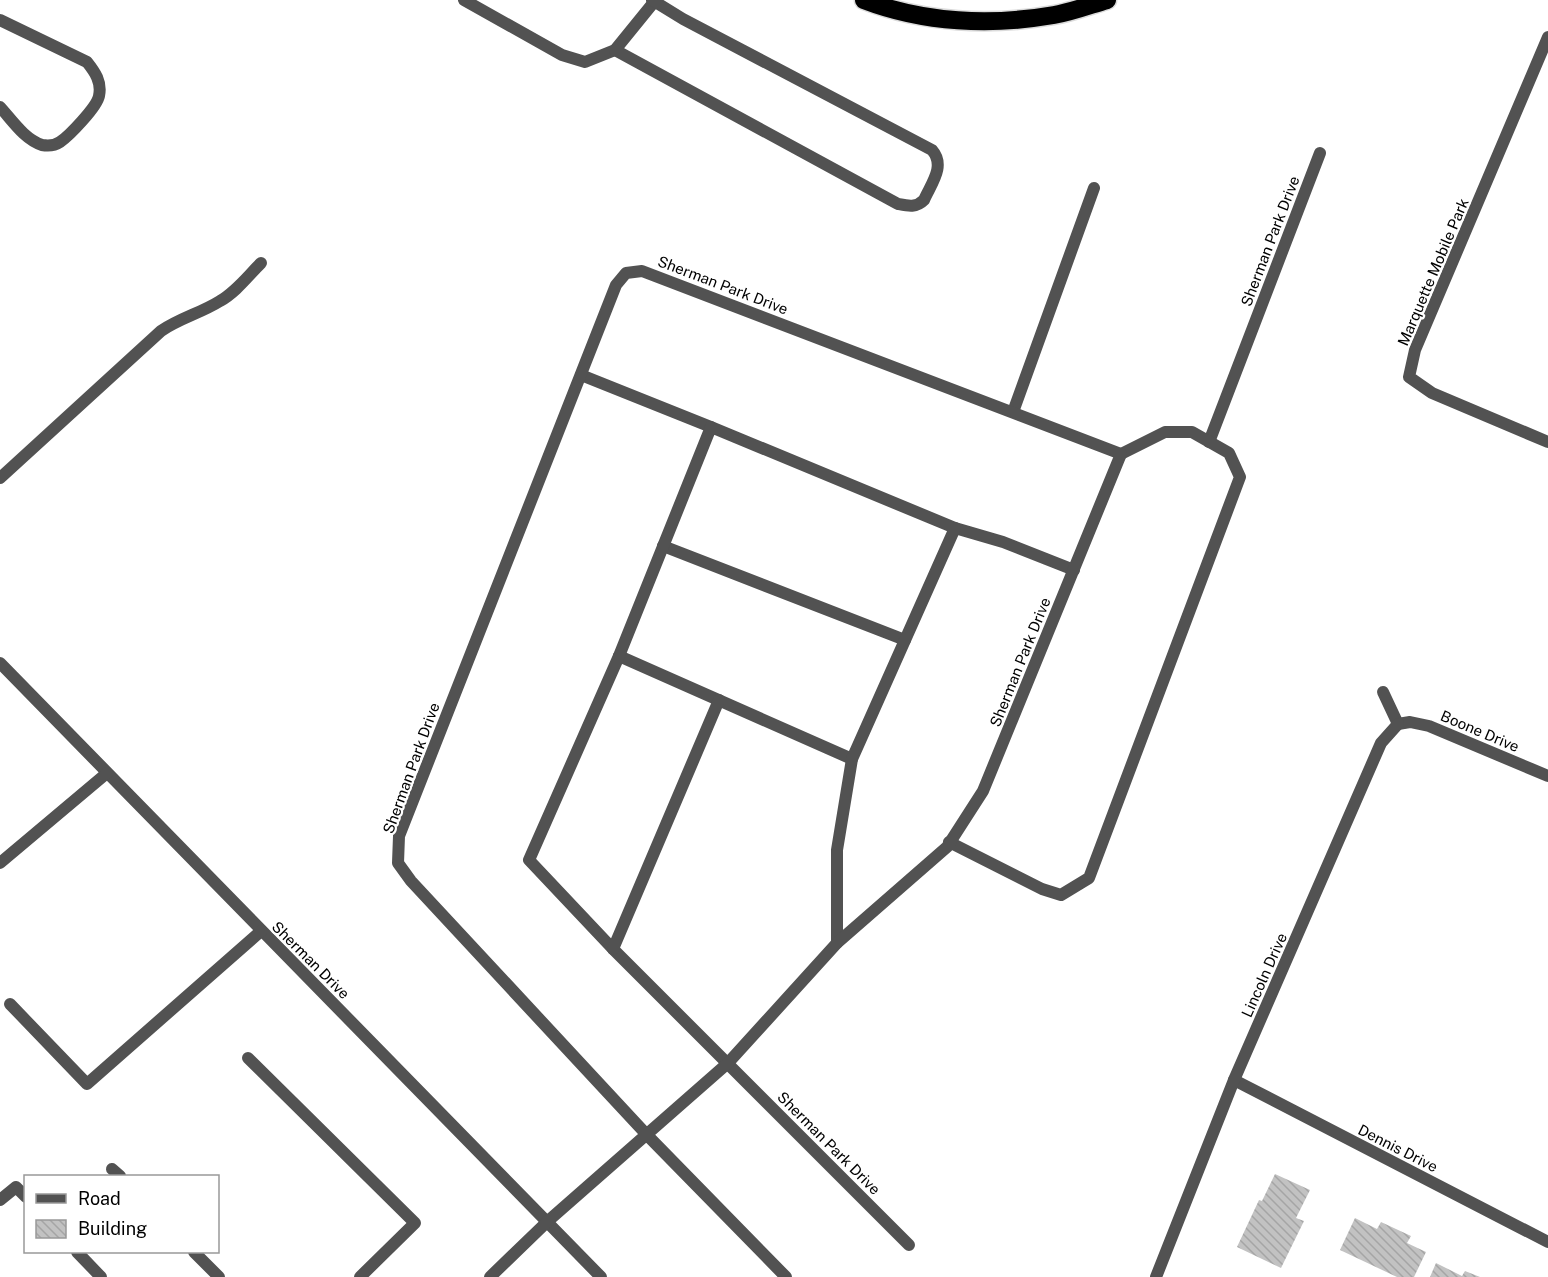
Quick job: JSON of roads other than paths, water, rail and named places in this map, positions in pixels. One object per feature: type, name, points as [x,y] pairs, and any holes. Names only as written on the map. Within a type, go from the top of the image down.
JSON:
[{"type":"highway","points":[[864,0],[884,8],[923,17],[970,21],[1018,21],[1057,14],[1107,0]]},
{"type":"street","points":[[464,0],[562,55],[585,62],[615,50],[653,1],[932,150],[937,156],[939,165],[924,200],[919,205],[898,204],[615,50]]},
{"type":"street","points":[[0,20],[87,62],[96,73],[100,87],[99,98],[93,109],[60,142],[53,145],[44,146],[31,140],[0,107]]},
{"type":"street","name":"Marquette Mobile Park","points":[[1548,38],[1415,350],[1409,377],[1432,393],[1548,442]]},
{"type":"street","name":"Sherman Park Drive","points":[[1209,442],[1320,153]]},
{"type":"street","points":[[1013,412],[1094,188]]},
{"type":"street","points":[[3,471],[161,331],[177,320],[221,301],[261,262]]},
{"type":"street","name":"Sherman Park Drive","points":[[490,1277],[548,1221],[647,1135],[728,1063],[837,943],[950,842],[983,792],[1121,454],[642,271],[627,273],[616,285],[399,836],[398,863],[411,881],[647,1135],[786,1277]]},
{"type":"street","points":[[581,375],[955,528],[1003,542],[1074,570]]},
{"type":"street","name":"Sherman Park Drive","points":[[711,428],[619,656],[529,860],[613,949],[909,1245]]},
{"type":"street","points":[[950,842],[1042,889],[1061,895],[1089,878],[1240,477],[1229,453],[1192,432],[1165,432],[1121,454]]},
{"type":"street","points":[[837,943],[837,850],[852,759],[955,528]]},
{"type":"street","points":[[663,546],[905,640]]},
{"type":"street","points":[[619,656],[852,759]]},
{"type":"street","name":"Sherman Drive","points":[[0,663],[601,1277]]},
{"type":"street","points":[[1383,692],[1398,724]]},
{"type":"street","points":[[613,949],[719,700]]},
{"type":"street","name":"Boone Drive","points":[[1398,724],[1410,722],[1429,726],[1548,776]]},
{"type":"street","name":"Lincoln Drive","points":[[1156,1277],[1234,1080],[1381,742],[1398,724]]},
{"type":"street","points":[[0,863],[107,773]]},
{"type":"street","points":[[10,1004],[87,1084],[261,931]]},
{"type":"street","points":[[248,1058],[415,1224],[360,1277]]},
{"type":"street","name":"Dennis Drive","points":[[1234,1080],[1548,1242]]},
{"type":"street","points":[[0,1200],[16,1187],[24,1195]]},
{"type":"street","points":[[79,1253],[101,1277]]},
{"type":"street","points":[[196,1253],[219,1277]]}]
